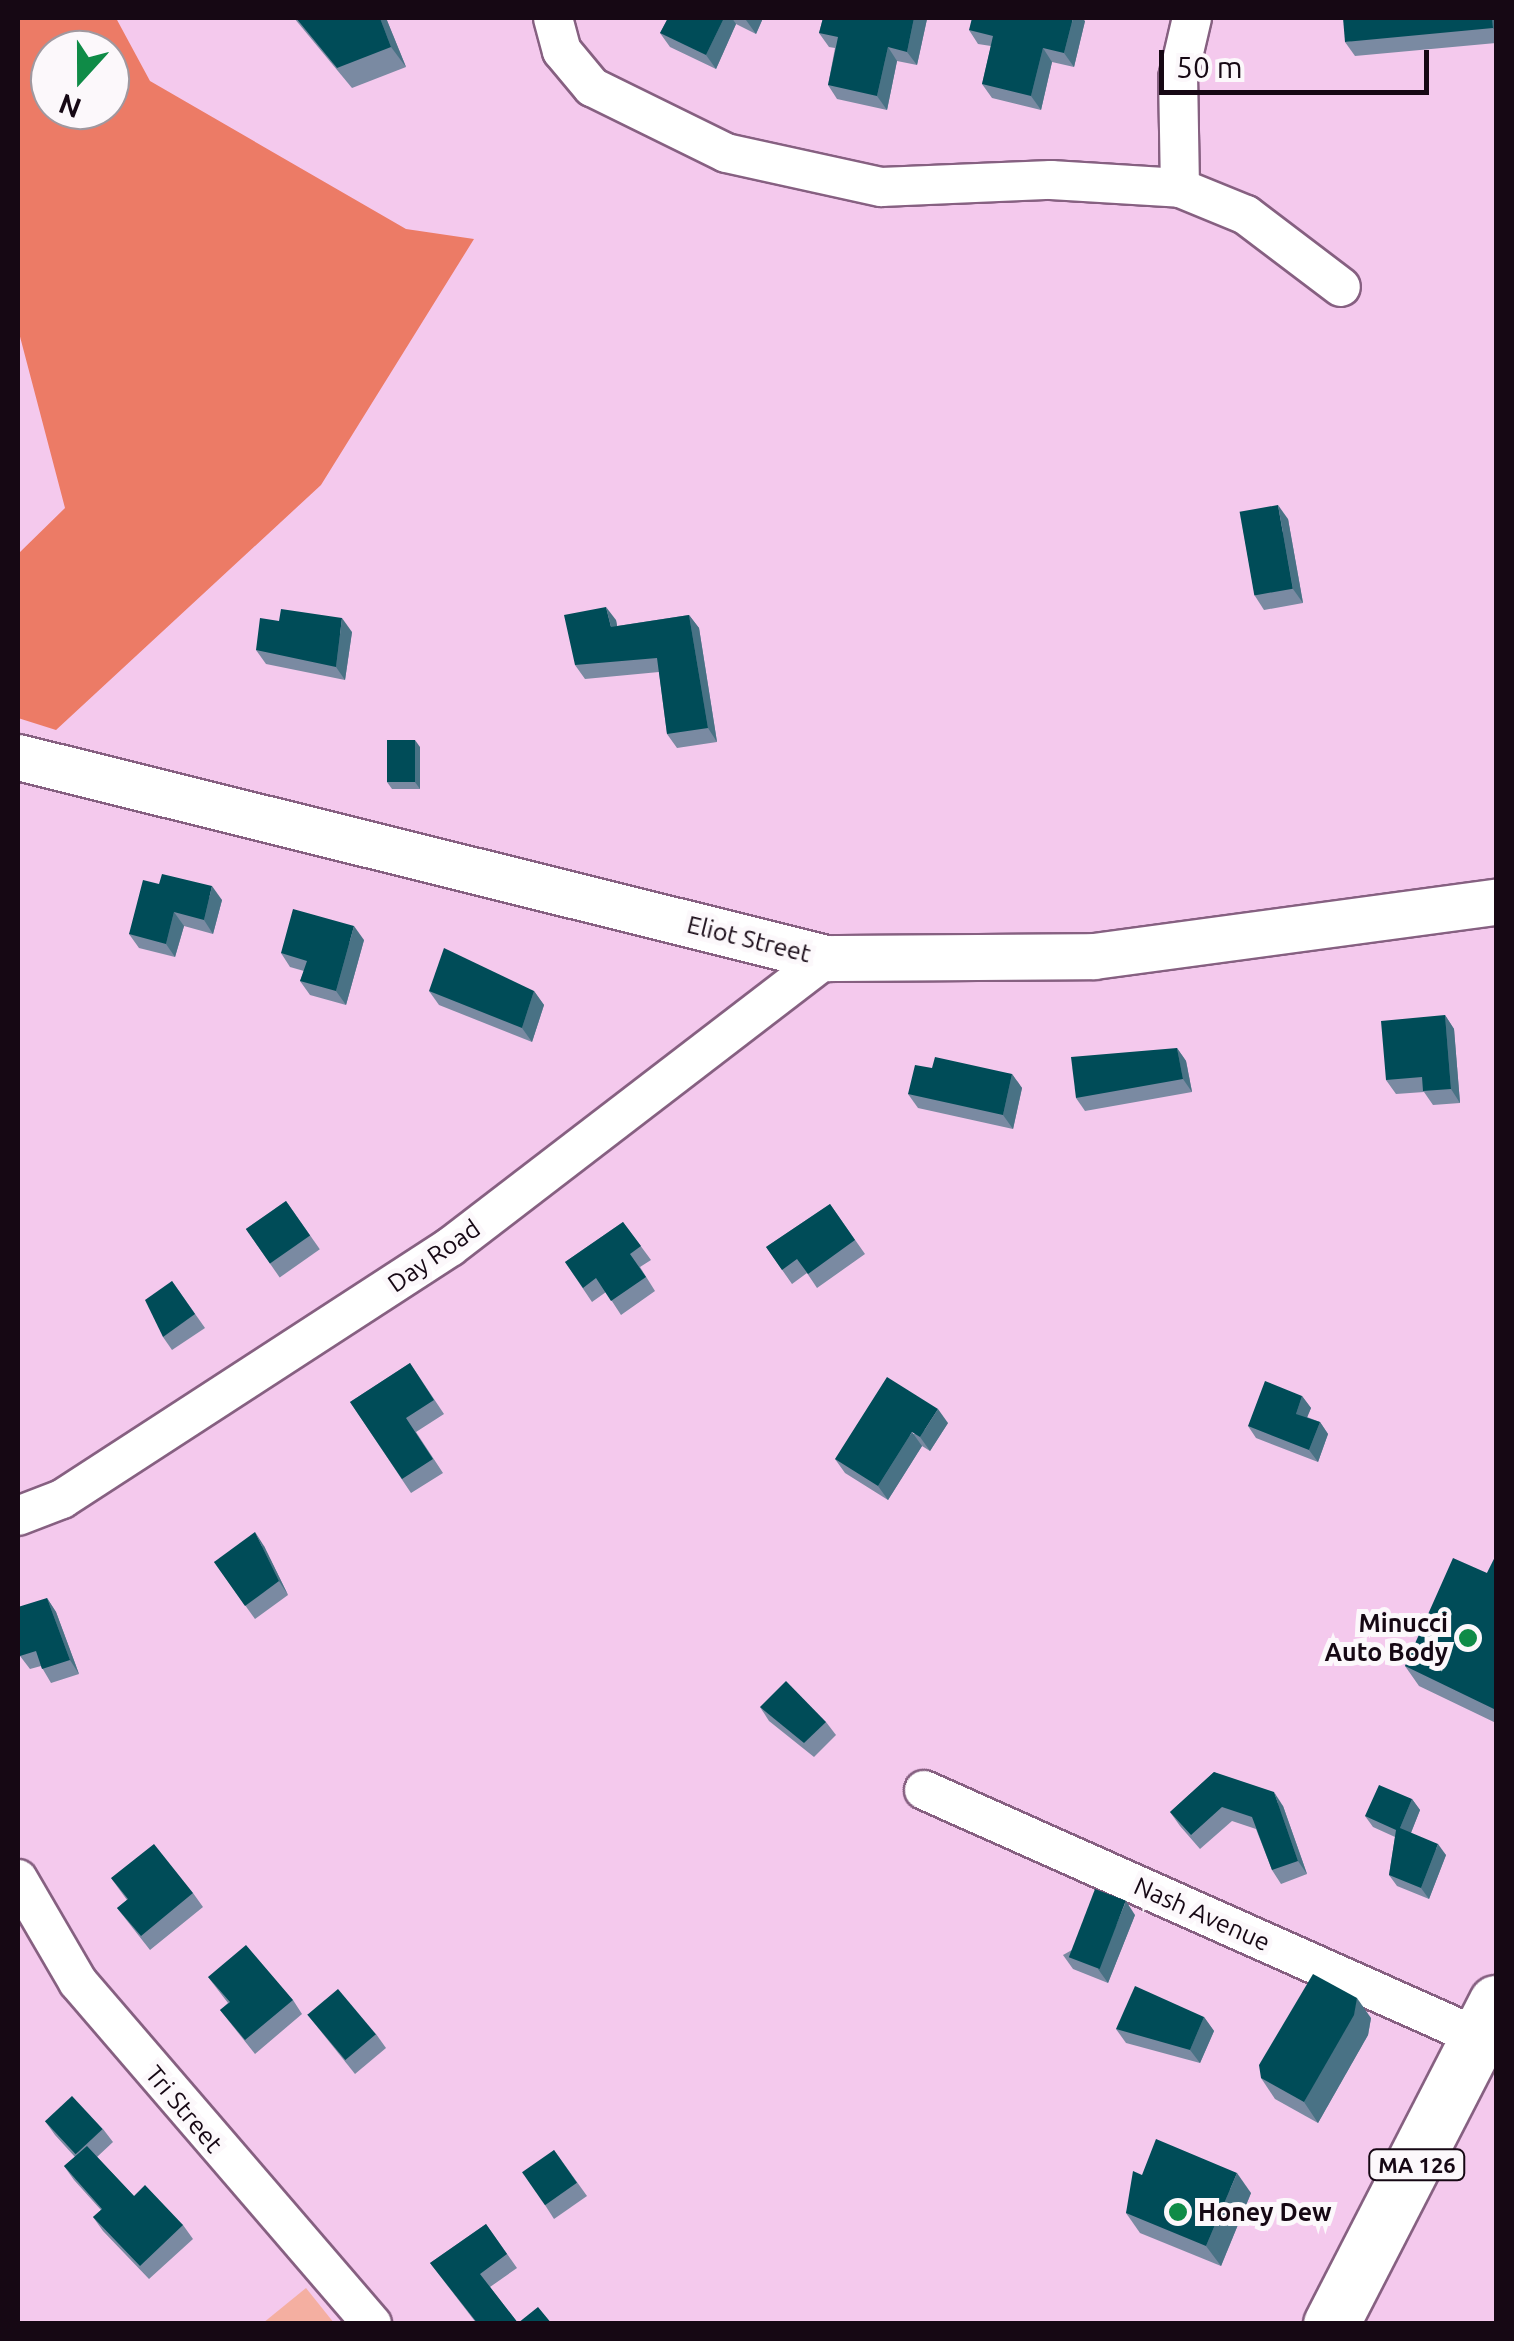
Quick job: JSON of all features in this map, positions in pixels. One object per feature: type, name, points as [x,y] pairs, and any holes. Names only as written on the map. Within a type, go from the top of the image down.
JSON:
[{"type":"main road","name":"MA 126","points":[[1331,2324],[1488,2021]]},
{"type":"street","points":[[554,18],[562,51],[592,88],[726,154],[791,172],[881,187],[1052,180],[1180,188],[1246,216],[1342,287]]},
{"type":"street","points":[[1180,188],[1178,78],[1192,18]]},
{"type":"street","name":"Eliot Street","points":[[18,756],[826,958],[1094,956],[1496,902]]},
{"type":"street","name":"Day Road","points":[[18,1516],[62,1499],[450,1248],[826,958]]},
{"type":"street","name":"Nash Avenue","points":[[924,1790],[1488,2021]]},
{"type":"street","name":"Tri Street","points":[[18,1879],[78,1982],[372,2324]]},
{"type":"shaded area","points":[[18,18],[116,18],[122,30],[30,30],[30,130],[130,130],[130,44],[150,81],[406,229],[474,239],[321,485],[56,730],[18,718],[18,554],[65,508],[18,329]]},
{"type":"shaded area","points":[[306,2288],[334,2323],[263,2323]]},
{"type":"building","points":[[296,18],[380,18],[391,47],[337,68]]},
{"type":"building","points":[[668,18],[724,18],[706,55],[660,33]]},
{"type":"building","points":[[823,18],[914,18],[907,52],[888,47],[877,96],[828,85],[838,37],[819,33]]},
{"type":"building","points":[[972,18],[1073,18],[1064,53],[1043,48],[1031,96],[982,84],[993,36],[969,30]]},
{"type":"building","points":[[1343,18],[1492,18],[1493,28],[1345,42]]},
{"type":"building","points":[[1278,505],[1293,589],[1254,595],[1240,512]]},
{"type":"building","points":[[606,607],[611,627],[689,615],[708,728],[667,734],[657,658],[575,665],[564,615]]},
{"type":"building","points":[[281,609],[342,618],[336,667],[256,650],[260,618],[279,621]]},
{"type":"building","points":[[387,740],[415,740],[415,782],[387,782]]},
{"type":"building","points":[[162,874],[212,886],[204,920],[174,912],[166,944],[129,934],[143,880],[159,884]]},
{"type":"building","points":[[293,909],[354,926],[336,991],[300,981],[307,961],[281,953]]},
{"type":"building","points":[[444,948],[534,991],[522,1028],[429,991]]},
{"type":"building","points":[[1445,1015],[1451,1089],[1423,1091],[1422,1077],[1386,1080],[1381,1021]]},
{"type":"building","points":[[1177,1048],[1183,1079],[1076,1098],[1071,1057]]},
{"type":"building","points":[[935,1057],[1012,1074],[1003,1115],[908,1094],[915,1065],[932,1068]]},
{"type":"building","points":[[286,1201],[310,1235],[270,1264],[246,1229]]},
{"type":"building","points":[[830,1204],[855,1240],[808,1274],[797,1259],[782,1270],[766,1247]]},
{"type":"building","points":[[623,1222],[641,1246],[630,1254],[646,1277],[611,1301],[596,1278],[583,1288],[565,1262]]},
{"type":"building","points":[[172,1281],[195,1314],[163,1337],[145,1300]]},
{"type":"building","points":[[410,1363],[434,1400],[406,1418],[433,1459],[402,1479],[350,1402]]},
{"type":"building","points":[[887,1377],[938,1409],[920,1437],[912,1432],[878,1486],[835,1459]]},
{"type":"building","points":[[1265,1381],[1302,1396],[1296,1414],[1320,1422],[1309,1450],[1248,1426]]},
{"type":"building","points":[[255,1532],[279,1581],[245,1606],[214,1562]]},
{"type":"building","name":"Minucci Auto Body","points":[[1496,1555],[1496,1710],[1405,1666],[1453,1558],[1487,1573]]},
{"type":"building","points":[[47,1598],[70,1660],[42,1669],[36,1651],[20,1656],[18,1607]]},
{"type":"building","points":[[786,1681],[826,1722],[804,1743],[760,1707]]},
{"type":"building","points":[[1214,1772],[1274,1792],[1298,1861],[1272,1870],[1252,1817],[1222,1807],[1191,1835],[1170,1812]]},
{"type":"building","points":[[1379,1785],[1412,1799],[1400,1828],[1438,1844],[1421,1888],[1389,1875],[1396,1830],[1365,1816]]},
{"type":"building","points":[[154,1844],[193,1893],[141,1936],[117,1908],[128,1899],[111,1878]]},
{"type":"building","points":[[1095,1889],[1126,1901],[1100,1969],[1069,1957]]},
{"type":"building","points":[[246,1945],[293,2000],[245,2040],[220,2010],[230,2002],[208,1977]]},
{"type":"building","points":[[1313,1974],[1357,1998],[1354,2015],[1304,2102],[1261,2078],[1259,2065]]},
{"type":"building","points":[[1135,1986],[1204,2017],[1190,2050],[1116,2029]]},
{"type":"building","points":[[338,1989],[376,2034],[345,2060],[307,2015]]},
{"type":"building","points":[[72,2096],[103,2129],[76,2154],[45,2121]]},
{"type":"building","points":[[1156,2139],[1237,2173],[1206,2246],[1126,2213],[1133,2171],[1142,2175]]},
{"type":"building","points":[[87,2146],[134,2196],[145,2185],[183,2225],[140,2266],[93,2217],[102,2209],[64,2166]]},
{"type":"building","points":[[554,2150],[577,2183],[545,2205],[522,2172]]},
{"type":"building","points":[[486,2224],[507,2254],[480,2274],[518,2323],[538,2307],[552,2324],[478,2324],[430,2263]]},
{"type":"place","name":"Minucci Auto Body","points":[[1468,1638]]},
{"type":"place","name":"Honey Dew","points":[[1178,2212]]}]
